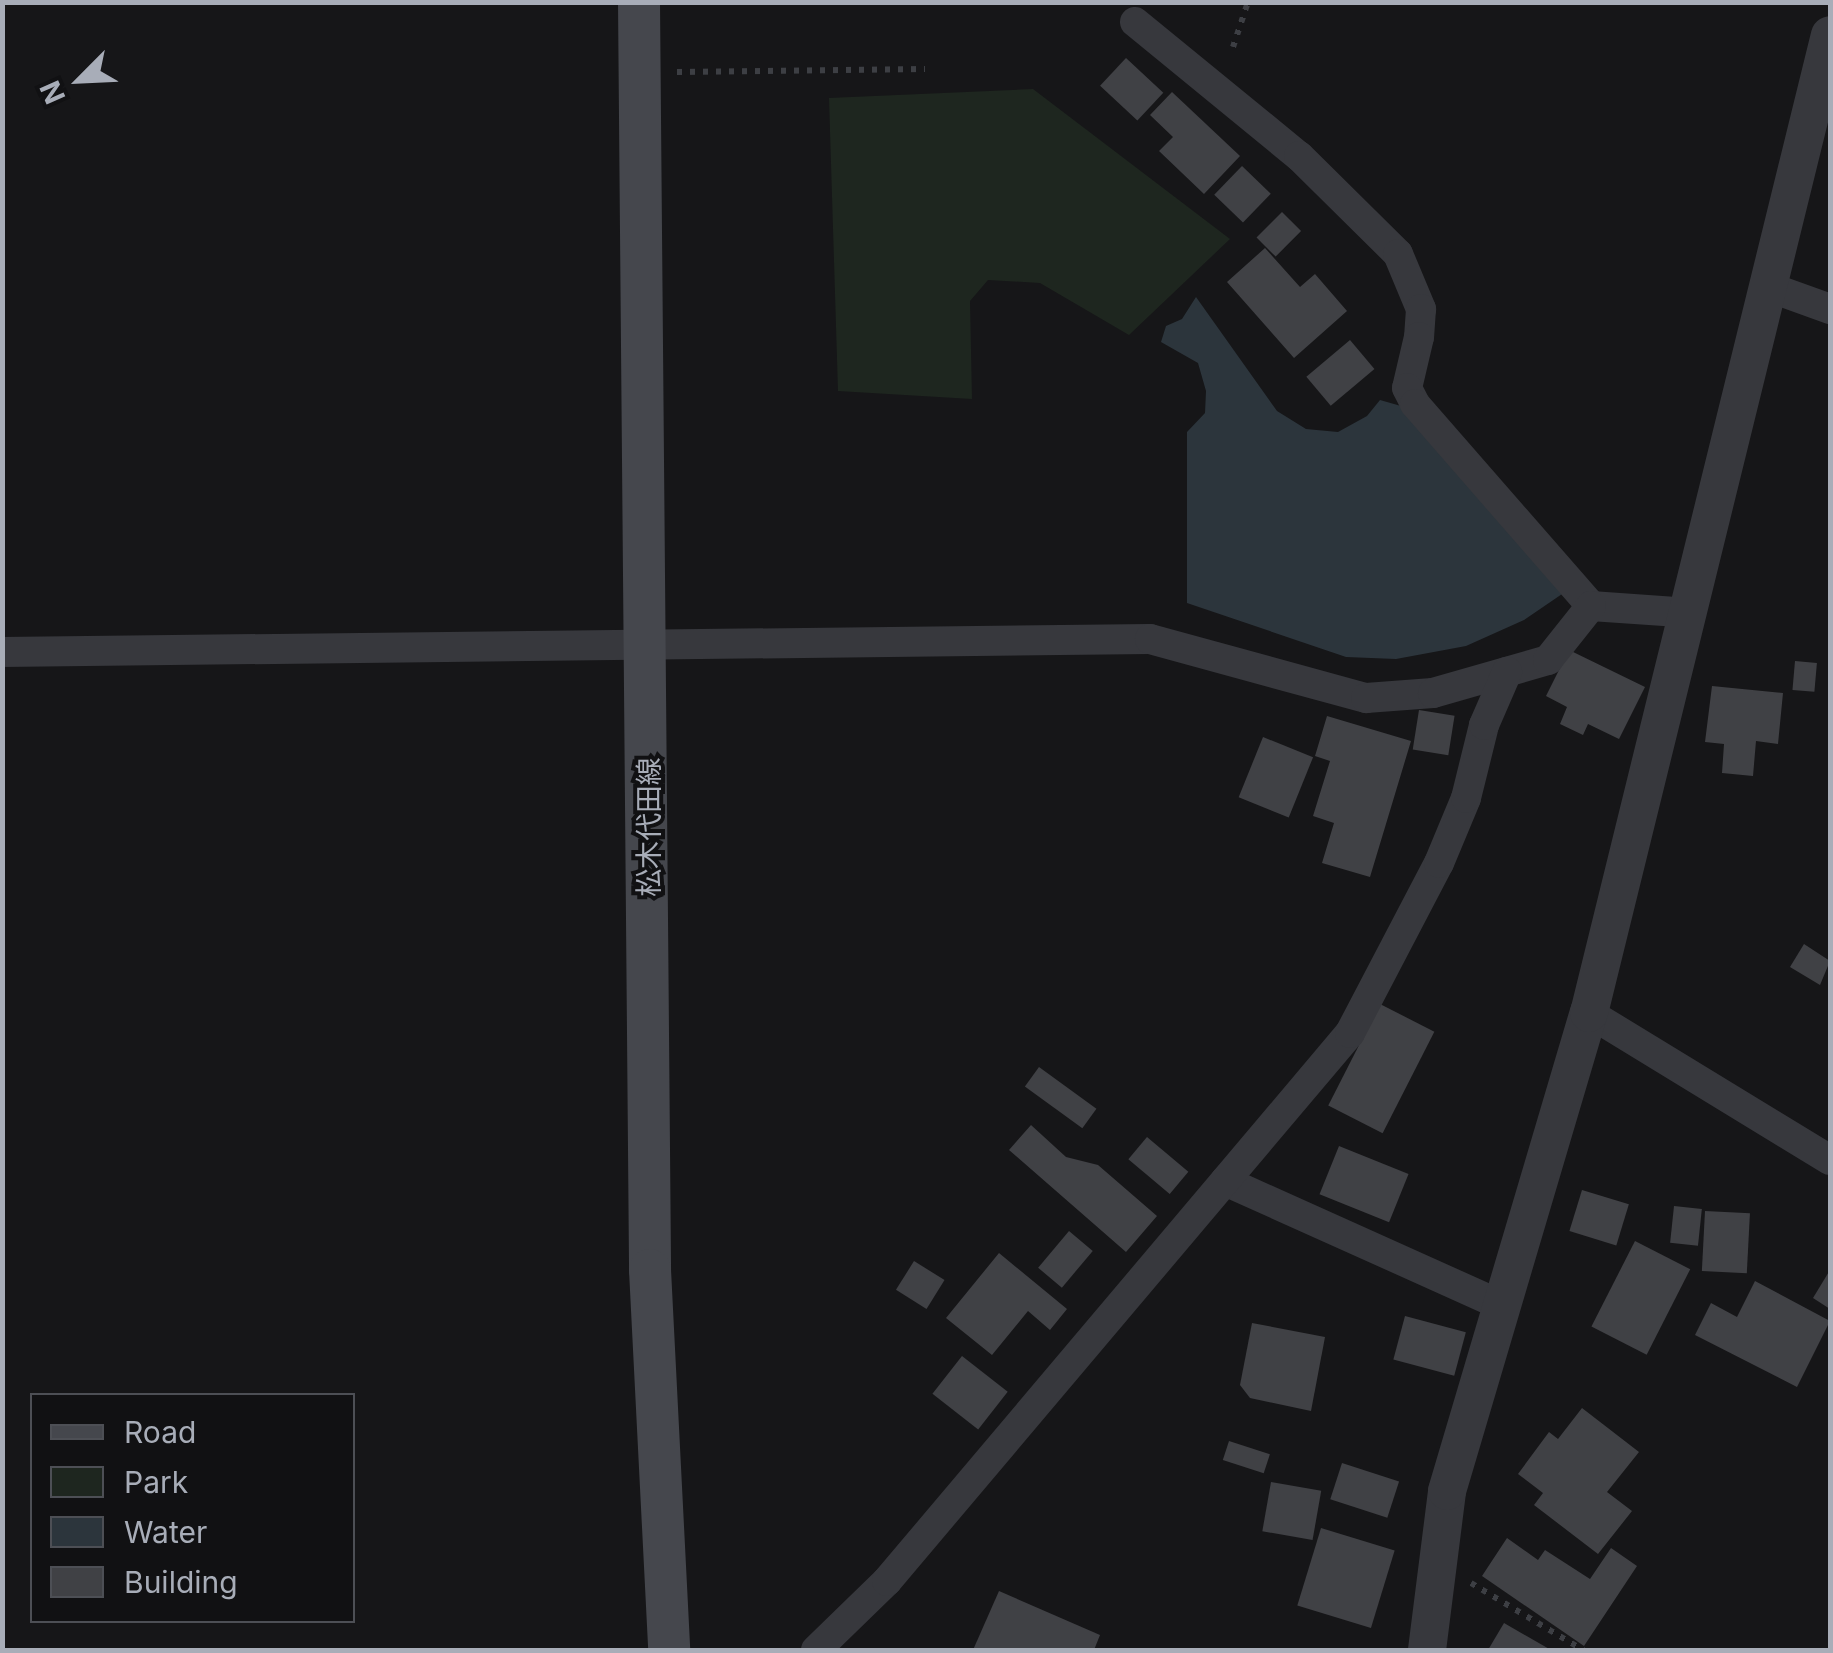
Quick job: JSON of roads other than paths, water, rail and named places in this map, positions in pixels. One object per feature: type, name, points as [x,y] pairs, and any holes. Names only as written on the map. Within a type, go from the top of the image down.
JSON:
[{"type":"main road","name":"松木代田線","points":[[639,2],[648,647],[650,1270],[669,1650]]},
{"type":"street","points":[[1135,22],[1299,156],[1398,254],[1420,310],[1420,337],[1407,388],[1415,404],[1592,606],[1690,613]]},
{"type":"street","points":[[1427,1650],[1447,1491],[1589,1013],[1830,35]]},
{"type":"street","points":[[1770,287],[1830,309]]},
{"type":"street","points":[[2,652],[1150,639],[1366,698],[1433,693],[1548,660],[1592,606]]},
{"type":"street","points":[[816,1650],[887,1581],[1350,1033],[1439,863],[1466,798],[1484,725],[1507,672]]},
{"type":"street","points":[[1589,1013],[1830,1160]]},
{"type":"street","points":[[1224,1181],[1502,1304]]},
{"type":"water","points":[[1196,297],[1277,411],[1306,429],[1338,432],[1367,416],[1380,400],[1401,406],[1565,592],[1524,620],[1466,646],[1396,659],[1346,657],[1187,603],[1187,432],[1205,413],[1206,391],[1198,363],[1161,342],[1166,326],[1182,319]]}]
